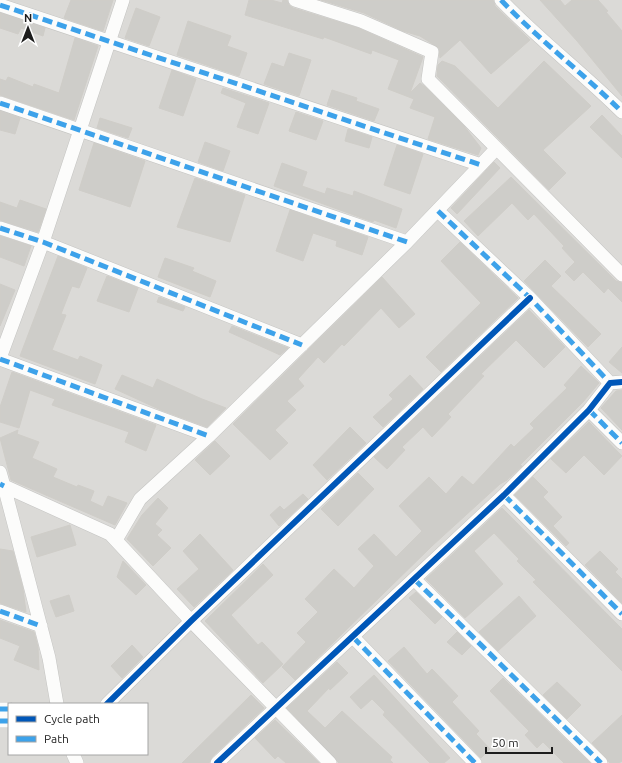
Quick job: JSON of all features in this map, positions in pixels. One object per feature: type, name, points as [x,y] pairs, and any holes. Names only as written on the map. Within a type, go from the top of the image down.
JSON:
[{"type":"street","points":[[123,0],[43,242],[0,358],[209,436]]},
{"type":"street","points":[[295,0],[361,21],[432,52],[428,78],[496,149],[622,275]]},
{"type":"street","points":[[501,0],[529,30],[595,85],[622,112]]},
{"type":"street","points":[[0,5],[481,165]]},
{"type":"street","points":[[0,103],[407,242]]},
{"type":"street","points":[[116,540],[140,499],[209,436],[407,242],[496,149]]},
{"type":"street","points":[[217,763],[504,495],[616,383],[530,298],[438,211]]},
{"type":"street","points":[[0,228],[43,242],[302,345]]},
{"type":"street","points":[[108,703],[191,621],[530,298]]},
{"type":"street","points":[[589,410],[622,443]]},
{"type":"street","points":[[0,472],[2,485],[49,658],[57,703]]},
{"type":"street","points":[[2,485],[110,534],[191,621],[330,763]]},
{"type":"street","points":[[504,495],[622,614]]},
{"type":"street","points":[[414,579],[602,763]]},
{"type":"street","points":[[0,611],[41,626]]},
{"type":"street","points":[[353,637],[475,763]]},
{"type":"shaded area","points":[[0,0],[622,0],[622,763],[0,763]]},
{"type":"building","points":[[71,0],[113,0],[103,31],[64,18]]},
{"type":"building","points":[[249,0],[271,0],[282,3],[283,0],[287,0],[289,5],[293,8],[358,28],[423,57],[410,93],[420,83],[425,87],[464,126],[481,148],[478,155],[428,139],[435,117],[410,108],[414,99],[388,89],[399,60],[372,50],[371,54],[324,37],[323,39],[245,15]]},
{"type":"building","points":[[321,0],[493,0],[495,6],[530,40],[491,74],[460,40],[440,58],[439,48],[420,36],[403,31],[364,13]]},
{"type":"building","points":[[540,0],[560,0],[565,6],[572,0],[598,0],[608,11],[606,12],[622,31],[622,96],[577,41]]},
{"type":"building","points":[[136,8],[160,17],[149,46],[125,38]]},
{"type":"building","points":[[0,13],[45,28],[43,36],[21,28],[18,34],[0,28]]},
{"type":"building","points":[[188,21],[231,36],[227,46],[247,53],[239,76],[177,55]]},
{"type":"building","points":[[75,38],[98,46],[74,120],[0,95],[0,79],[6,81],[8,77],[33,87],[34,84],[59,93]]},
{"type":"building","points":[[289,53],[311,60],[299,96],[264,84],[272,63],[284,67]]},
{"type":"building","points":[[442,61],[455,66],[498,108],[544,61],[591,106],[543,150],[566,173],[549,190],[437,76],[438,65]]},
{"type":"building","points":[[172,70],[196,79],[183,116],[159,108]]},
{"type":"building","points":[[223,88],[269,103],[258,134],[237,127],[246,103],[221,93]]},
{"type":"building","points":[[332,90],[357,98],[356,101],[379,109],[374,121],[327,105]]},
{"type":"building","points":[[0,111],[20,118],[15,134],[0,130]]},
{"type":"building","points":[[296,112],[323,121],[316,140],[289,131]]},
{"type":"building","points":[[602,115],[622,136],[622,158],[590,127]]},
{"type":"building","points":[[100,118],[132,128],[128,138],[97,128]]},
{"type":"building","points":[[348,129],[372,137],[369,148],[345,141]]},
{"type":"building","points":[[205,142],[230,151],[223,171],[198,162]]},
{"type":"building","points":[[94,143],[145,161],[130,207],[79,190]]},
{"type":"building","points":[[397,145],[423,154],[410,194],[384,185]]},
{"type":"building","points":[[494,162],[500,168],[457,214],[451,208]]},
{"type":"building","points":[[282,163],[307,172],[302,186],[325,194],[327,188],[353,196],[354,191],[402,209],[396,228],[374,220],[373,222],[274,186]]},
{"type":"building","points":[[511,177],[616,281],[622,283],[622,302],[608,288],[604,293],[583,272],[574,281],[565,272],[575,262],[562,248],[564,246],[534,214],[528,220],[512,203],[478,236],[464,221]]},
{"type":"building","points":[[195,178],[245,195],[230,242],[177,227]]},
{"type":"building","points":[[20,200],[46,209],[38,232],[0,220],[0,202],[17,208]]},
{"type":"building","points":[[290,210],[368,237],[362,255],[336,246],[337,241],[313,233],[303,261],[276,251]]},
{"type":"building","points":[[0,236],[31,246],[24,266],[0,257]]},
{"type":"building","points":[[460,242],[518,298],[441,372],[426,357],[481,303],[441,261]]},
{"type":"building","points":[[58,256],[87,268],[79,288],[72,286],[61,314],[66,315],[52,350],[78,360],[80,356],[102,365],[95,384],[20,356]]},
{"type":"building","points":[[165,258],[194,268],[192,271],[216,281],[210,297],[158,277]]},
{"type":"building","points":[[545,260],[561,276],[551,286],[601,334],[588,347],[524,281]]},
{"type":"building","points":[[107,276],[138,288],[129,312],[97,301]]},
{"type":"building","points":[[382,277],[415,314],[399,328],[381,308],[344,346],[342,344],[324,363],[318,357],[298,379],[304,386],[287,401],[296,410],[275,430],[288,443],[270,460],[233,424]]},
{"type":"building","points":[[0,284],[15,290],[0,326]]},
{"type":"building","points":[[159,297],[185,307],[183,311],[157,302]]},
{"type":"building","points":[[529,310],[565,347],[544,368],[516,340],[481,374],[484,376],[448,414],[451,417],[432,437],[423,427],[402,447],[405,450],[387,469],[374,457]]},
{"type":"building","points":[[232,326],[288,348],[280,355],[229,332]]},
{"type":"building","points":[[622,347],[622,373],[609,362]]},
{"type":"building","points":[[581,366],[599,383],[583,402],[520,465],[522,466],[432,546],[295,680],[282,667],[306,642],[297,633],[318,612],[305,599],[334,569],[354,588],[374,566],[358,549],[374,534],[396,557],[422,531],[399,506],[429,477],[446,494],[462,476],[473,485],[511,444],[514,447],[534,428],[530,424],[567,388],[564,385]]},
{"type":"building","points":[[12,372],[156,425],[146,451],[125,442],[129,432],[52,405],[55,399],[30,390],[19,428],[0,422],[0,407]]},
{"type":"building","points":[[122,375],[153,388],[157,379],[226,408],[207,427],[161,410],[115,389]]},
{"type":"building","points":[[410,375],[423,389],[383,427],[373,417],[393,399],[389,395]]},
{"type":"building","points":[[622,390],[622,430],[601,408],[616,391]]},
{"type":"building","points":[[589,422],[622,456],[604,475],[584,455],[566,473],[551,459]]},
{"type":"building","points":[[350,427],[366,443],[327,480],[313,465]]},
{"type":"building","points":[[18,430],[17,434],[39,442],[32,458],[57,469],[53,477],[77,487],[78,485],[94,491],[90,501],[103,507],[108,496],[127,503],[115,525],[11,480],[0,438]]},
{"type":"building","points":[[215,441],[230,456],[210,475],[195,460]]},
{"type":"building","points":[[358,473],[374,489],[338,526],[321,509]]},
{"type":"building","points":[[533,477],[548,492],[543,497],[562,517],[553,526],[569,543],[566,546],[515,495]]},
{"type":"building","points":[[303,494],[308,499],[279,526],[270,515],[280,506],[284,510]]},
{"type":"building","points":[[158,498],[168,508],[155,524],[162,530],[157,535],[171,548],[153,566],[127,539],[142,515]]},
{"type":"building","points":[[502,508],[622,629],[622,671],[533,582],[536,580],[517,561],[519,559],[494,533],[474,551],[503,584],[465,618],[426,579]]},
{"type":"building","points":[[70,525],[76,545],[37,557],[31,537]]},
{"type":"building","points":[[200,534],[233,570],[194,607],[177,589],[199,569],[183,551]]},
{"type":"building","points":[[0,549],[13,551],[23,589],[26,612],[0,603]]},
{"type":"building","points":[[600,551],[618,569],[615,572],[622,579],[622,603],[585,565]]},
{"type":"building","points":[[123,561],[146,585],[136,595],[117,577]]},
{"type":"building","points":[[263,564],[273,575],[231,615],[258,645],[262,642],[283,664],[263,683],[205,621]]},
{"type":"building","points":[[416,592],[442,617],[435,624],[409,598]]},
{"type":"building","points":[[69,595],[74,611],[56,617],[50,601]]},
{"type":"building","points":[[519,596],[536,616],[498,651],[479,632]]},
{"type":"building","points":[[0,620],[34,632],[38,647],[39,670],[14,660],[20,646],[0,638]]},
{"type":"building","points":[[457,632],[471,646],[462,655],[447,642]]},
{"type":"building","points":[[132,645],[143,657],[122,678],[111,666]]},
{"type":"building","points":[[404,647],[427,674],[432,669],[458,696],[452,702],[479,731],[476,734],[490,749],[481,758],[388,661]]},
{"type":"building","points":[[337,662],[348,673],[330,690],[329,688],[307,711],[325,728],[342,711],[392,757],[390,760],[393,763],[339,763],[287,708]]},
{"type":"building","points":[[374,675],[450,758],[444,763],[430,763],[383,715],[385,712],[372,699],[361,709],[350,697]]},
{"type":"building","points":[[503,678],[590,763],[564,763],[543,742],[537,748],[525,735],[529,731],[490,691]]},
{"type":"building","points":[[557,682],[581,705],[567,719],[543,695]]},
{"type":"building","points":[[251,695],[264,708],[212,757],[209,763],[182,763]]},
{"type":"building","points":[[622,715],[622,761],[619,763],[610,763],[592,743]]},
{"type":"building","points":[[275,720],[319,763],[286,763],[278,756],[275,759],[255,738]]},
{"type":"marked path","points":[[501,0],[530,29],[622,112]]},
{"type":"marked path","points":[[0,5],[481,165]]},
{"type":"marked path","points":[[0,103],[407,242]]},
{"type":"marked path","points":[[438,211],[530,298],[610,383]]},
{"type":"marked path","points":[[0,228],[43,242],[302,345]]},
{"type":"marked path","points":[[0,359],[209,436]]},
{"type":"marked path","points":[[589,410],[622,443]]},
{"type":"marked path","points":[[0,484],[4,486]]},
{"type":"marked path","points":[[504,495],[622,614]]},
{"type":"marked path","points":[[414,579],[601,763]]},
{"type":"marked path","points":[[0,611],[41,626]]},
{"type":"marked path","points":[[353,637],[475,763]]},
{"type":"marked path","points":[[0,709],[8,709]]},
{"type":"marked path","points":[[0,721],[8,721]]},
{"type":"cycle path","points":[[108,703],[191,621],[530,298]]},
{"type":"cycle path","points":[[217,763],[504,495],[589,410],[610,383],[622,382]]}]
